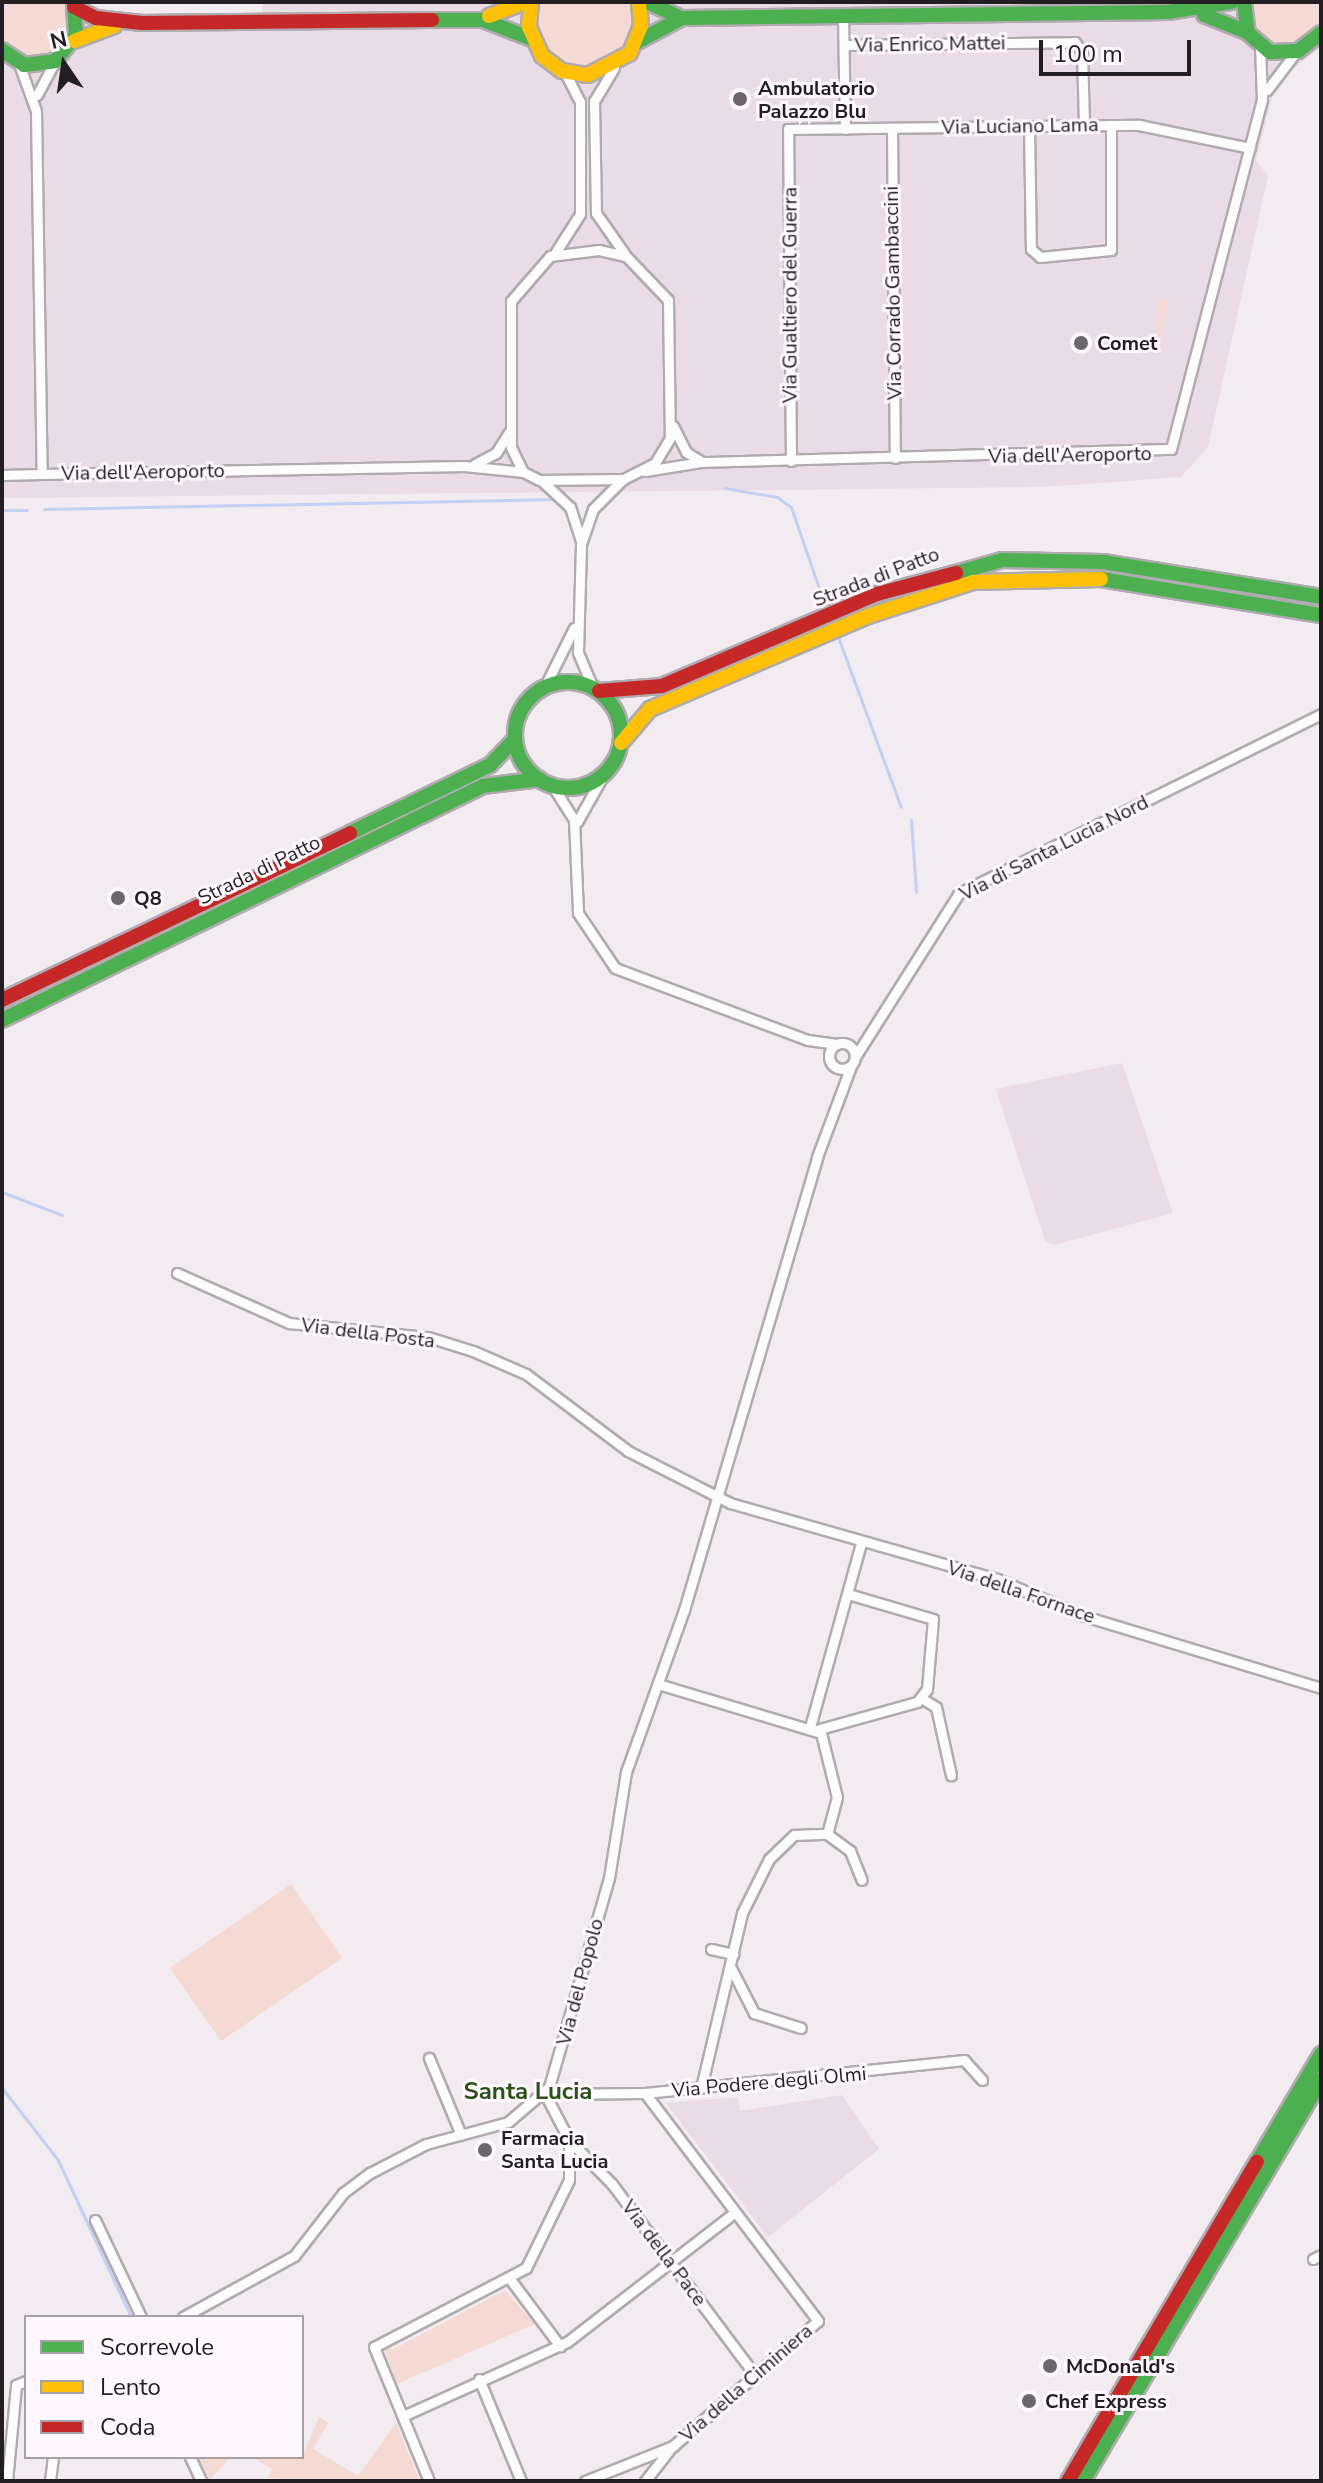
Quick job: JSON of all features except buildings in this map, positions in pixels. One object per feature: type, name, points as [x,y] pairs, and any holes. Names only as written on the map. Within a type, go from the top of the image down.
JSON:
[{"type":"main road","points":[[465,19],[528,2],[532,39]]},
{"type":"main road","points":[[637,42],[639,2]]},
{"type":"main road","points":[[647,2],[682,18],[1168,12],[1221,18],[1248,33],[1260,46],[1298,51],[1321,33]]},
{"type":"main road","points":[[1168,12],[1232,2]]},
{"type":"main road","points":[[1244,2],[1248,33]]},
{"type":"main road","points":[[73,4],[96,18],[142,23]]},
{"type":"main road","points":[[73,4],[74,41]]},
{"type":"main road","points":[[2,50],[17,62],[55,61],[74,41],[96,29],[142,23],[465,19],[508,24],[532,39],[562,71],[588,75],[614,68],[637,42],[682,18]]},
{"type":"main road","name":"Strada di Patto","points":[[596,689],[662,686],[887,590],[1002,560],[1088,561],[1321,597]]},
{"type":"main road","name":"Strada di Patto","points":[[621,743],[650,709],[868,616],[973,582],[1097,578],[1321,615]]},
{"type":"main road","points":[[568,682],[596,689],[616,711],[621,743],[604,774],[583,786],[546,782],[515,739],[524,706],[544,688],[568,682]]},
{"type":"main road","name":"Strada di Patto","points":[[2,1000],[490,765],[515,739]]},
{"type":"main road","name":"Strada di Patto","points":[[2,1020],[483,786],[546,782]]},
{"type":"main road","points":[[1068,2481],[1321,2054]]},
{"type":"main road","points":[[1083,2481],[1321,2080]]},
{"type":"street","name":"Via Enrico Mattei","points":[[843,16],[845,129]]},
{"type":"street","name":"Via Enrico Mattei","points":[[844,45],[1075,42],[1082,52],[1084,125]]},
{"type":"street","name":"Via dell'Aeroporto","points":[[1260,46],[1262,100]]},
{"type":"street","name":"Via dell'Aeroporto","points":[[645,471],[702,462],[1171,449],[1262,100],[1275,70],[1298,51]]},
{"type":"street","name":"Via dell'Aeroporto","points":[[36,111],[40,82],[55,61]]},
{"type":"street","name":"Via dell'Aeroporto","points":[[17,62],[32,85],[36,111],[42,474],[464,466],[523,472]]},
{"type":"street","points":[[539,480],[623,479],[645,471],[666,450],[671,419],[669,305],[658,283],[626,256],[596,213],[594,101],[614,68]]},
{"type":"street","points":[[562,71],[580,102],[580,214],[550,256],[522,284],[509,311],[510,431],[523,472],[539,480],[566,502],[581,544]]},
{"type":"street","points":[[1029,126],[1031,249],[1040,257],[1111,250],[1111,125]]},
{"type":"street","name":"Via Luciano Lama","points":[[788,129],[1111,125],[1250,148]]},
{"type":"street","name":"Via Corrado Gambaccini","points":[[892,128],[895,458]]},
{"type":"street","name":"Via Gualtiero del Guerra","points":[[788,129],[791,461]]},
{"type":"street","points":[[550,256],[586,250],[626,256]]},
{"type":"street","points":[[671,419],[682,447],[702,462]]},
{"type":"street","name":"Via dell'Aeroporto","points":[[464,466],[490,457],[510,431]]},
{"type":"street","points":[[2,475],[42,474]]},
{"type":"street","points":[[596,689],[578,652],[581,544],[593,509],[623,479]]},
{"type":"street","points":[[544,688],[563,661],[577,617]]},
{"type":"street","name":"Via di Santa Lucia Nord","points":[[719,1497],[840,1092],[853,1061],[959,893],[1321,714]]},
{"type":"street","points":[[575,833],[585,796],[604,774]]},
{"type":"street","points":[[546,782],[570,807],[575,833],[578,913],[615,968],[808,1040],[848,1044],[853,1061],[831,1061]]},
{"type":"street","points":[[808,1040],[831,1061],[840,1092]]},
{"type":"street","points":[[831,1061],[837,1044]]},
{"type":"street","name":"Via della Posta","points":[[177,1273],[289,1323],[428,1337],[495,1359],[628,1451],[719,1497]]},
{"type":"street","name":"Via della Fornace","points":[[719,1497],[861,1543],[997,1579],[1072,1612],[1321,1688]]},
{"type":"street","name":"Via del Popolo","points":[[545,2094],[609,1878],[626,1772],[719,1497]]},
{"type":"street","points":[[813,1728],[861,1543]]},
{"type":"street","points":[[848,1594],[933,1619],[923,1699]]},
{"type":"street","points":[[658,1684],[813,1728],[827,1741],[837,1797],[827,1834]]},
{"type":"street","points":[[813,1728],[923,1699],[936,1707],[951,1775]]},
{"type":"street","points":[[701,2088],[745,1904],[769,1859],[794,1835],[827,1834],[850,1851],[862,1880]]},
{"type":"street","points":[[711,1949],[732,1960],[754,2013],[801,2028]]},
{"type":"street","points":[[429,2058],[461,2135]]},
{"type":"street","name":"Via Podere degli Olmi","points":[[545,2094],[645,2093],[964,2060],[982,2080]]},
{"type":"street","points":[[403,2416],[479,2379],[560,2346],[735,2212],[645,2093]]},
{"type":"street","points":[[187,2315],[294,2256],[343,2193],[370,2173],[461,2135],[508,2122],[545,2094]]},
{"type":"street","name":"Via della Pace","points":[[545,2094],[569,2140],[671,2263],[755,2375]]},
{"type":"street","points":[[429,2481],[376,2344],[510,2279],[526,2268],[567,2188],[569,2140]]},
{"type":"street","name":"Via della Ciminiera","points":[[585,2481],[673,2446],[818,2321],[735,2212]]},
{"type":"street","points":[[95,2220],[140,2315]]},
{"type":"street","points":[[510,2279],[560,2346]]},
{"type":"street","points":[[479,2379],[521,2481]]},
{"type":"street","points":[[7,2481],[16,2385],[24,2382]]},
{"type":"street","points":[[645,2481],[673,2446]]},
{"type":"street","points":[[50,2481],[53,2459]]},
{"type":"street","points":[[191,2459],[201,2481]]},
{"type":"shaded area","points":[[2,2],[83,2],[111,13],[263,13],[263,2],[1321,2],[1321,47],[1276,82],[1256,160],[1268,176],[1208,447],[1181,477],[1044,487],[2,498]]},
{"type":"shaded area","points":[[7,2],[65,2],[71,33],[50,57],[29,60],[3,41]]},
{"type":"shaded area","points":[[537,2],[633,2],[634,31],[618,57],[591,69],[561,64],[535,29]]},
{"type":"shaded area","points":[[1249,2],[1317,2],[1316,26],[1298,45],[1267,44],[1255,34]]},
{"type":"shaded area","points":[[1158,300],[1169,301],[1158,347]]},
{"type":"shaded area","points":[[1122,1063],[1173,1213],[1054,1245],[1045,1241],[996,1089]]},
{"type":"shaded area","points":[[291,1884],[342,1958],[221,2041],[170,1968]]},
{"type":"shaded area","points":[[842,2095],[879,2149],[768,2237],[666,2103],[738,2097],[740,2111]]},
{"type":"shaded area","points":[[505,2290],[535,2324],[397,2384],[384,2347],[394,2349]]},
{"type":"shaded area","points":[[319,2417],[328,2423],[313,2449],[358,2476],[396,2423],[420,2481],[268,2478],[272,2469],[255,2459],[304,2459]]},
{"type":"shaded area","points":[[198,2459],[228,2459],[209,2481]]},
{"type":"waterway","points":[[725,488],[777,497],[791,507],[825,606]]},
{"type":"waterway","points":[[44,509],[557,499]]},
{"type":"waterway","points":[[2,510],[27,510]]},
{"type":"waterway","points":[[838,637],[901,807]]},
{"type":"waterway","points":[[911,820],[916,892]]},
{"type":"waterway","points":[[2,1192],[62,1215]]},
{"type":"waterway","points":[[2,2088],[58,2160],[130,2315]]},
{"type":"traffic: fast","points":[[647,2],[682,18]]},
{"type":"traffic: fast","points":[[637,42],[682,18],[1168,12],[1232,2]]},
{"type":"traffic: fast","points":[[1244,2],[1248,33],[1270,52],[1298,51],[1321,33]]},
{"type":"traffic: fast","points":[[2,50],[24,65],[55,61],[76,35],[74,6]]},
{"type":"traffic: fast","points":[[1204,15],[1247,32]]},
{"type":"traffic: fast","points":[[432,20],[483,20],[532,39]]},
{"type":"traffic: fast","points":[[956,573],[1002,560],[1103,562],[1321,597]]},
{"type":"traffic: fast","points":[[1101,579],[1321,615]]},
{"type":"traffic: fast","points":[[568,682],[588,686],[606,697],[617,715],[621,735],[617,755],[606,773],[588,784],[568,788],[548,784],[530,773],[519,755],[515,735],[519,715],[530,697],[548,686],[568,682]]},
{"type":"traffic: fast","points":[[350,833],[490,765],[515,739]]},
{"type":"traffic: fast","points":[[2,1020],[483,786],[540,779]]},
{"type":"traffic: fast","points":[[1257,2162],[1321,2054]]},
{"type":"traffic: fast","points":[[1083,2481],[1321,2080]]},
{"type":"traffic: slow","points":[[489,16],[525,2]]},
{"type":"traffic: slow","points":[[531,2],[529,27],[542,56],[562,71],[588,75],[630,53],[641,26],[639,2]]},
{"type":"traffic: slow","points":[[74,41],[114,26]]},
{"type":"traffic: slow","points":[[621,743],[650,709],[868,616],[973,582],[1101,579]]},
{"type":"traffic: jam","points":[[74,7],[96,18],[142,23],[432,20]]},
{"type":"traffic: jam","points":[[599,691],[662,686],[877,594],[956,573]]},
{"type":"traffic: jam","points":[[2,1000],[350,833]]},
{"type":"traffic: jam","points":[[1068,2481],[1257,2162]]},
{"type":"place","name":"Ambulatorio Palazzo Blu","points":[[740,99]]},
{"type":"place","name":"Comet","points":[[1081,343]]},
{"type":"place","name":"Q8","points":[[118,898]]},
{"type":"place","name":"Farmacia Santa Lucia","points":[[485,2150]]},
{"type":"place","name":"McDonald's","points":[[1050,2366]]},
{"type":"place","name":"Chef Express","points":[[1029,2401]]},
{"type":"district","name":"Santa Lucia","points":[[528,2092]]}]
